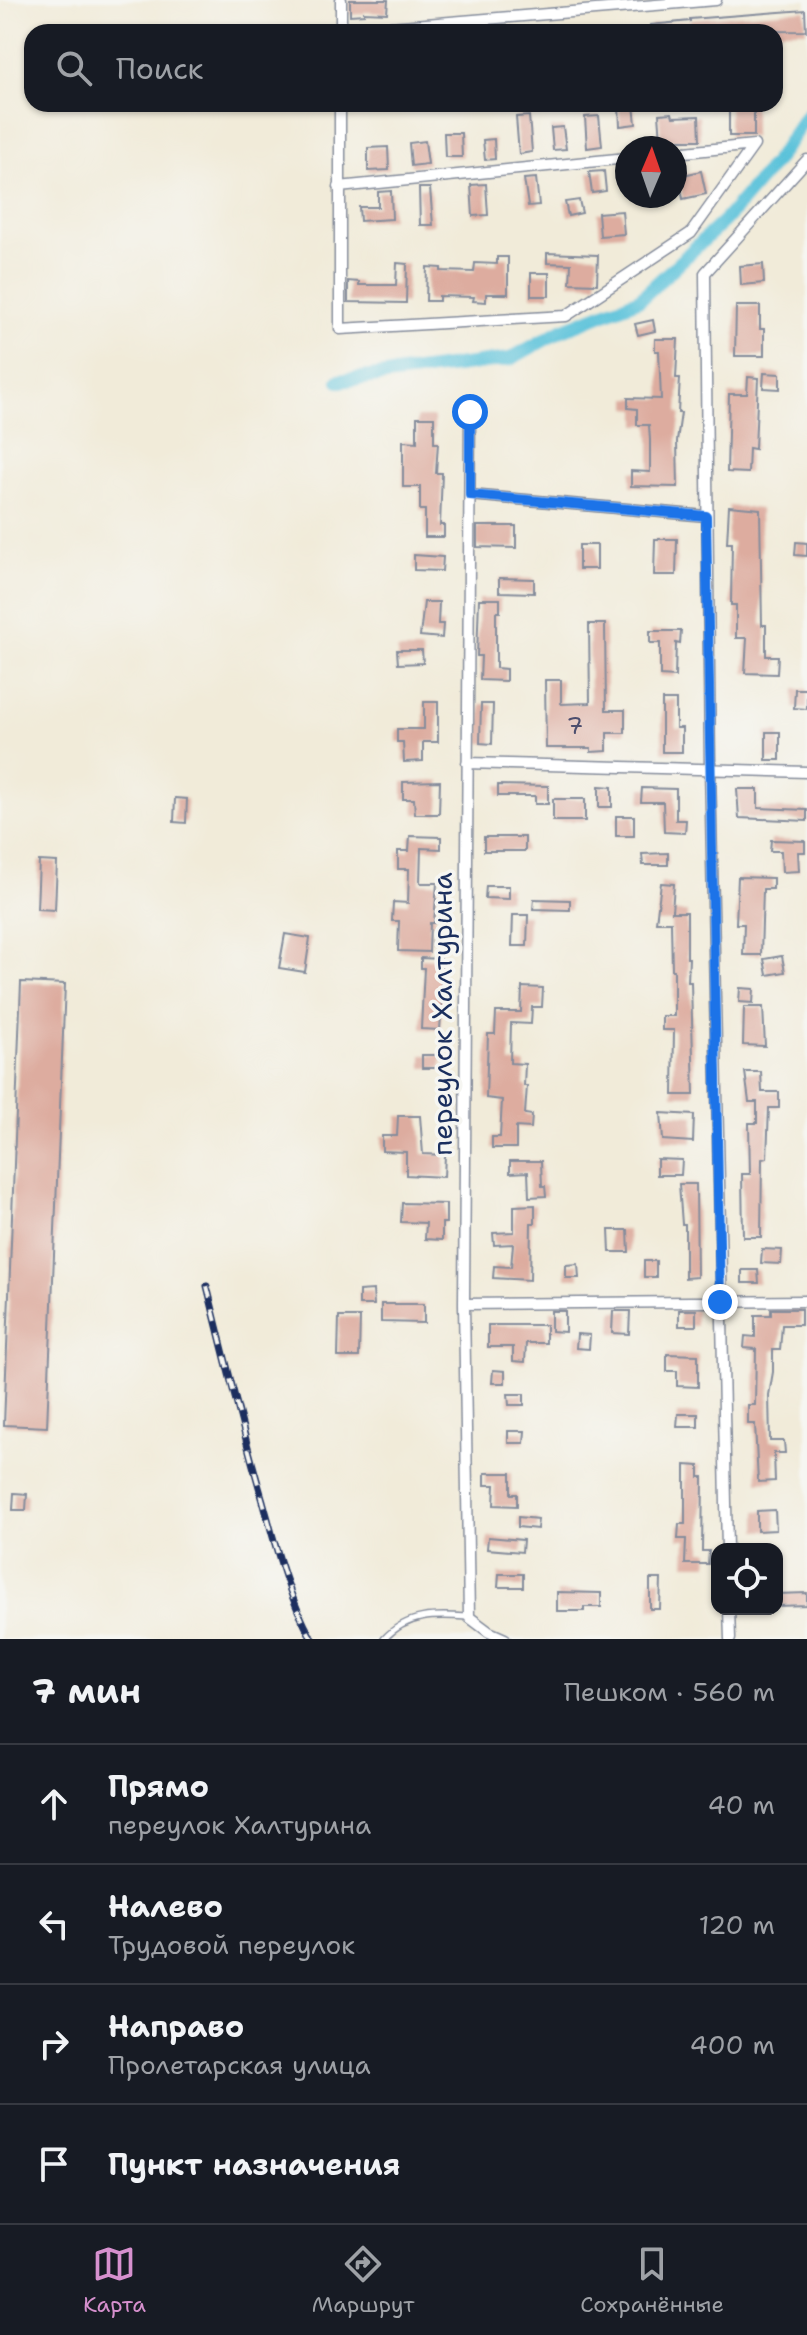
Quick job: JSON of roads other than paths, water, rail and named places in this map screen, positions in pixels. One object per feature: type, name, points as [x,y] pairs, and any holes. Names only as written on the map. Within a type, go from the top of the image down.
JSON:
[{"type":"street","points":[[341,0],[341,24]]},
{"type":"street","points":[[426,24],[716,0]]},
{"type":"street","points":[[340,112],[340,329],[566,316],[691,233],[754,145],[687,152]]},
{"type":"street","points":[[339,187],[615,159]]},
{"type":"street","points":[[727,1543],[710,768],[705,273],[807,160]]},
{"type":"street","name":"переулок Халтурина","points":[[469,1617],[464,1304],[470,412]]},
{"type":"street","points":[[470,495],[706,516]]},
{"type":"street","points":[[467,763],[807,772]]},
{"type":"street","points":[[464,1304],[807,1301]]},
{"type":"street","points":[[729,1615],[730,1639]]},
{"type":"street","points":[[469,1617],[505,1639]]},
{"type":"lane","points":[[384,1639],[406,1620],[437,1615],[469,1617]]},
{"type":"waterway","points":[[339,381],[510,359],[562,330],[640,299],[725,220],[775,162],[807,115]]},
{"type":"railway","points":[[207,1286],[278,1554],[289,1589],[312,1639]]}]
